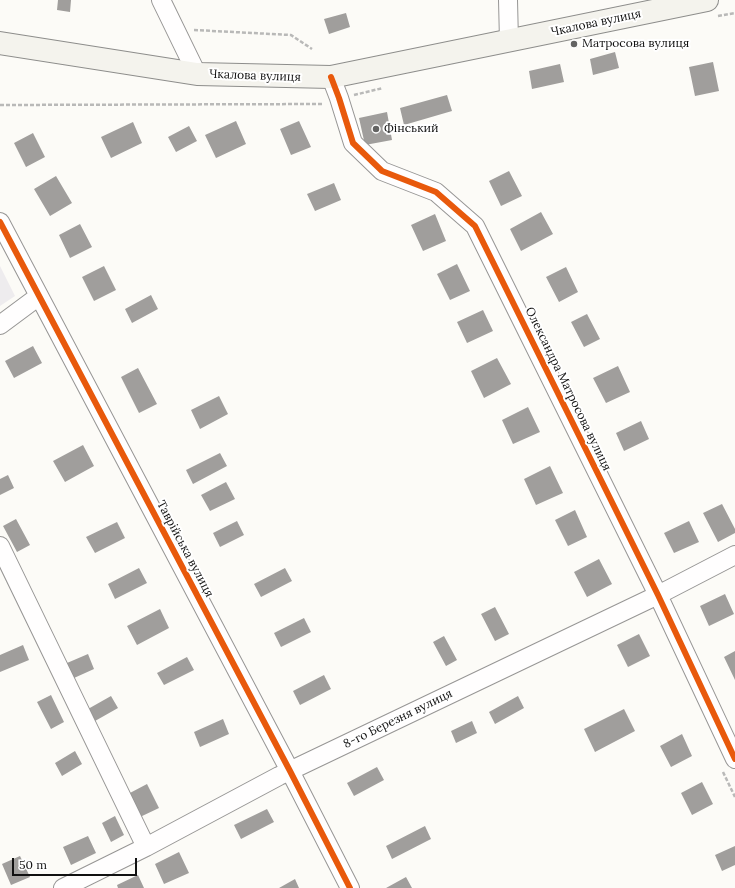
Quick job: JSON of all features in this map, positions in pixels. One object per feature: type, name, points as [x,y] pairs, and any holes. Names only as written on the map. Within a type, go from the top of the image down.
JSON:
[{"type":"main road","name":"Чкалова вулиця","points":[[0,43],[198,74],[331,77],[707,0]]},
{"type":"street","points":[[161,0],[198,74]]},
{"type":"street","points":[[508,0],[509,41]]},
{"type":"street","name":"Олександра Матросова вулиця","points":[[331,77],[353,143],[382,171],[436,192],[475,226],[658,595],[728,764]]},
{"type":"street","name":"Таврійська вулиця","points":[[0,222],[290,771],[350,888]]},
{"type":"street","points":[[0,326],[39,296]]},
{"type":"street","points":[[0,546],[146,847]]},
{"type":"street","name":"8-го Березня вулиця","points":[[63,888],[146,847],[290,771],[658,595],[735,555]]},
{"type":"path","points":[[190,24],[194,30],[291,35],[312,49]]},
{"type":"path","points":[[728,764],[735,797]]},
{"type":"shaded area","points":[[0,266],[15,296],[0,306]]},
{"type":"building","points":[[58,0],[71,0],[70,12],[57,10]]},
{"type":"building","points":[[346,13],[350,27],[329,34],[324,19]]},
{"type":"building","points":[[615,52],[619,68],[593,75],[590,59]]},
{"type":"building","points":[[713,62],[719,91],[695,96],[689,67]]},
{"type":"building","points":[[560,64],[564,82],[532,89],[529,71]]},
{"type":"building","points":[[447,95],[452,111],[404,125],[400,108]]},
{"type":"building","name":"Фінський","points":[[387,112],[392,140],[365,145],[359,118]]},
{"type":"building","points":[[236,121],[246,144],[216,158],[205,135]]},
{"type":"building","points":[[299,121],[311,147],[291,155],[280,129]]},
{"type":"building","points":[[133,122],[142,143],[111,158],[101,137]]},
{"type":"building","points":[[189,126],[197,141],[176,152],[168,137]]},
{"type":"building","points":[[33,133],[45,157],[26,167],[14,143]]},
{"type":"building","points":[[509,171],[522,196],[501,206],[489,181]]},
{"type":"building","points":[[56,176],[72,203],[50,216],[34,189]]},
{"type":"building","points":[[334,183],[341,200],[315,211],[307,194]]},
{"type":"building","points":[[541,212],[553,234],[521,251],[510,229]]},
{"type":"building","points":[[435,214],[446,241],[423,251],[411,225]]},
{"type":"building","points":[[80,224],[92,247],[70,258],[59,235]]},
{"type":"building","points":[[457,264],[470,291],[450,300],[437,274]]},
{"type":"building","points":[[104,266],[116,290],[94,301],[82,277]]},
{"type":"building","points":[[566,267],[578,292],[559,302],[546,277]]},
{"type":"building","points":[[151,295],[158,309],[132,323],[125,309]]},
{"type":"building","points":[[483,310],[493,331],[467,343],[457,322]]},
{"type":"building","points":[[587,314],[600,339],[584,347],[571,322]]},
{"type":"building","points":[[33,346],[42,363],[14,378],[5,361]]},
{"type":"building","points":[[497,358],[511,384],[484,398],[471,371]]},
{"type":"building","points":[[618,366],[630,392],[606,403],[593,378]]},
{"type":"building","points":[[138,368],[157,404],[139,413],[121,377]]},
{"type":"building","points":[[219,396],[228,414],[200,429],[191,410]]},
{"type":"building","points":[[528,407],[540,432],[513,444],[502,420]]},
{"type":"building","points":[[641,421],[649,439],[624,451],[616,433]]},
{"type":"building","points":[[83,445],[94,466],[65,482],[53,461]]},
{"type":"building","points":[[220,453],[227,466],[193,484],[186,470]]},
{"type":"building","points":[[550,466],[563,493],[536,505],[524,479]]},
{"type":"building","points":[[8,475],[14,488],[0,495],[0,479]]},
{"type":"building","points":[[226,482],[235,499],[210,511],[201,495]]},
{"type":"building","points":[[722,504],[735,529],[735,533],[718,542],[703,513]]},
{"type":"building","points":[[575,510],[587,537],[568,546],[555,520]]},
{"type":"building","points":[[16,519],[30,545],[17,552],[3,526]]},
{"type":"building","points":[[237,521],[244,535],[220,547],[213,533]]},
{"type":"building","points":[[689,521],[699,542],[674,553],[664,533]]},
{"type":"building","points":[[117,522],[125,538],[95,553],[86,537]]},
{"type":"building","points":[[599,559],[612,584],[587,597],[574,572]]},
{"type":"building","points":[[139,568],[147,583],[115,599],[108,584]]},
{"type":"building","points":[[285,568],[292,581],[261,597],[254,584]]},
{"type":"building","points":[[725,594],[734,614],[709,626],[700,606]]},
{"type":"building","points":[[495,607],[509,634],[495,641],[481,614]]},
{"type":"building","points":[[160,609],[169,628],[137,645],[127,626]]},
{"type":"building","points":[[304,618],[311,632],[281,647],[274,633]]},
{"type":"building","points":[[639,634],[650,656],[628,667],[617,645]]},
{"type":"building","points":[[444,636],[457,660],[446,666],[433,642]]},
{"type":"building","points":[[23,645],[29,660],[0,672],[0,655]]},
{"type":"building","points":[[735,651],[735,680],[724,657]]},
{"type":"building","points":[[88,654],[94,669],[74,678],[67,663]]},
{"type":"building","points":[[187,657],[194,670],[164,685],[157,673]]},
{"type":"building","points":[[324,675],[331,689],[300,705],[293,691]]},
{"type":"building","points":[[51,695],[64,722],[51,729],[37,702]]},
{"type":"building","points":[[111,696],[118,708],[95,721],[88,709]]},
{"type":"building","points":[[518,696],[524,708],[495,724],[489,712]]},
{"type":"building","points":[[624,709],[635,731],[595,752],[584,729]]},
{"type":"building","points":[[223,719],[229,734],[200,747],[194,732]]},
{"type":"building","points":[[472,721],[477,733],[456,743],[451,731]]},
{"type":"building","points":[[682,734],[692,756],[671,767],[660,746]]},
{"type":"building","points":[[75,751],[82,764],[62,776],[55,763]]},
{"type":"building","points":[[377,767],[384,780],[354,796],[347,783]]},
{"type":"building","points":[[702,782],[713,804],[692,815],[681,793]]},
{"type":"building","points":[[147,784],[159,808],[140,817],[128,794]]},
{"type":"building","points":[[267,809],[274,822],[241,839],[234,825]]},
{"type":"building","points":[[115,816],[124,835],[111,842],[102,823]]},
{"type":"building","points":[[425,826],[431,839],[392,859],[386,846]]},
{"type":"building","points":[[88,836],[96,853],[71,865],[63,847]]},
{"type":"building","points":[[735,846],[735,865],[722,871],[715,855]]},
{"type":"building","points":[[179,852],[189,873],[164,884],[155,864]]},
{"type":"building","points":[[20,856],[30,877],[11,885],[2,864]]},
{"type":"building","points":[[138,875],[144,888],[118,888],[117,885]]},
{"type":"building","points":[[406,877],[412,888],[386,888]]},
{"type":"building","points":[[295,879],[299,888],[279,888]]},
{"type":"cycle path","points":[[331,77],[353,143],[382,171],[436,192],[475,226],[658,595],[735,759]]},
{"type":"cycle path","points":[[0,222],[290,771],[350,888]]},
{"type":"place","name":"Матросова вулиця","points":[[574,44]]},
{"type":"place","name":"Фінський","points":[[376,129]]}]
